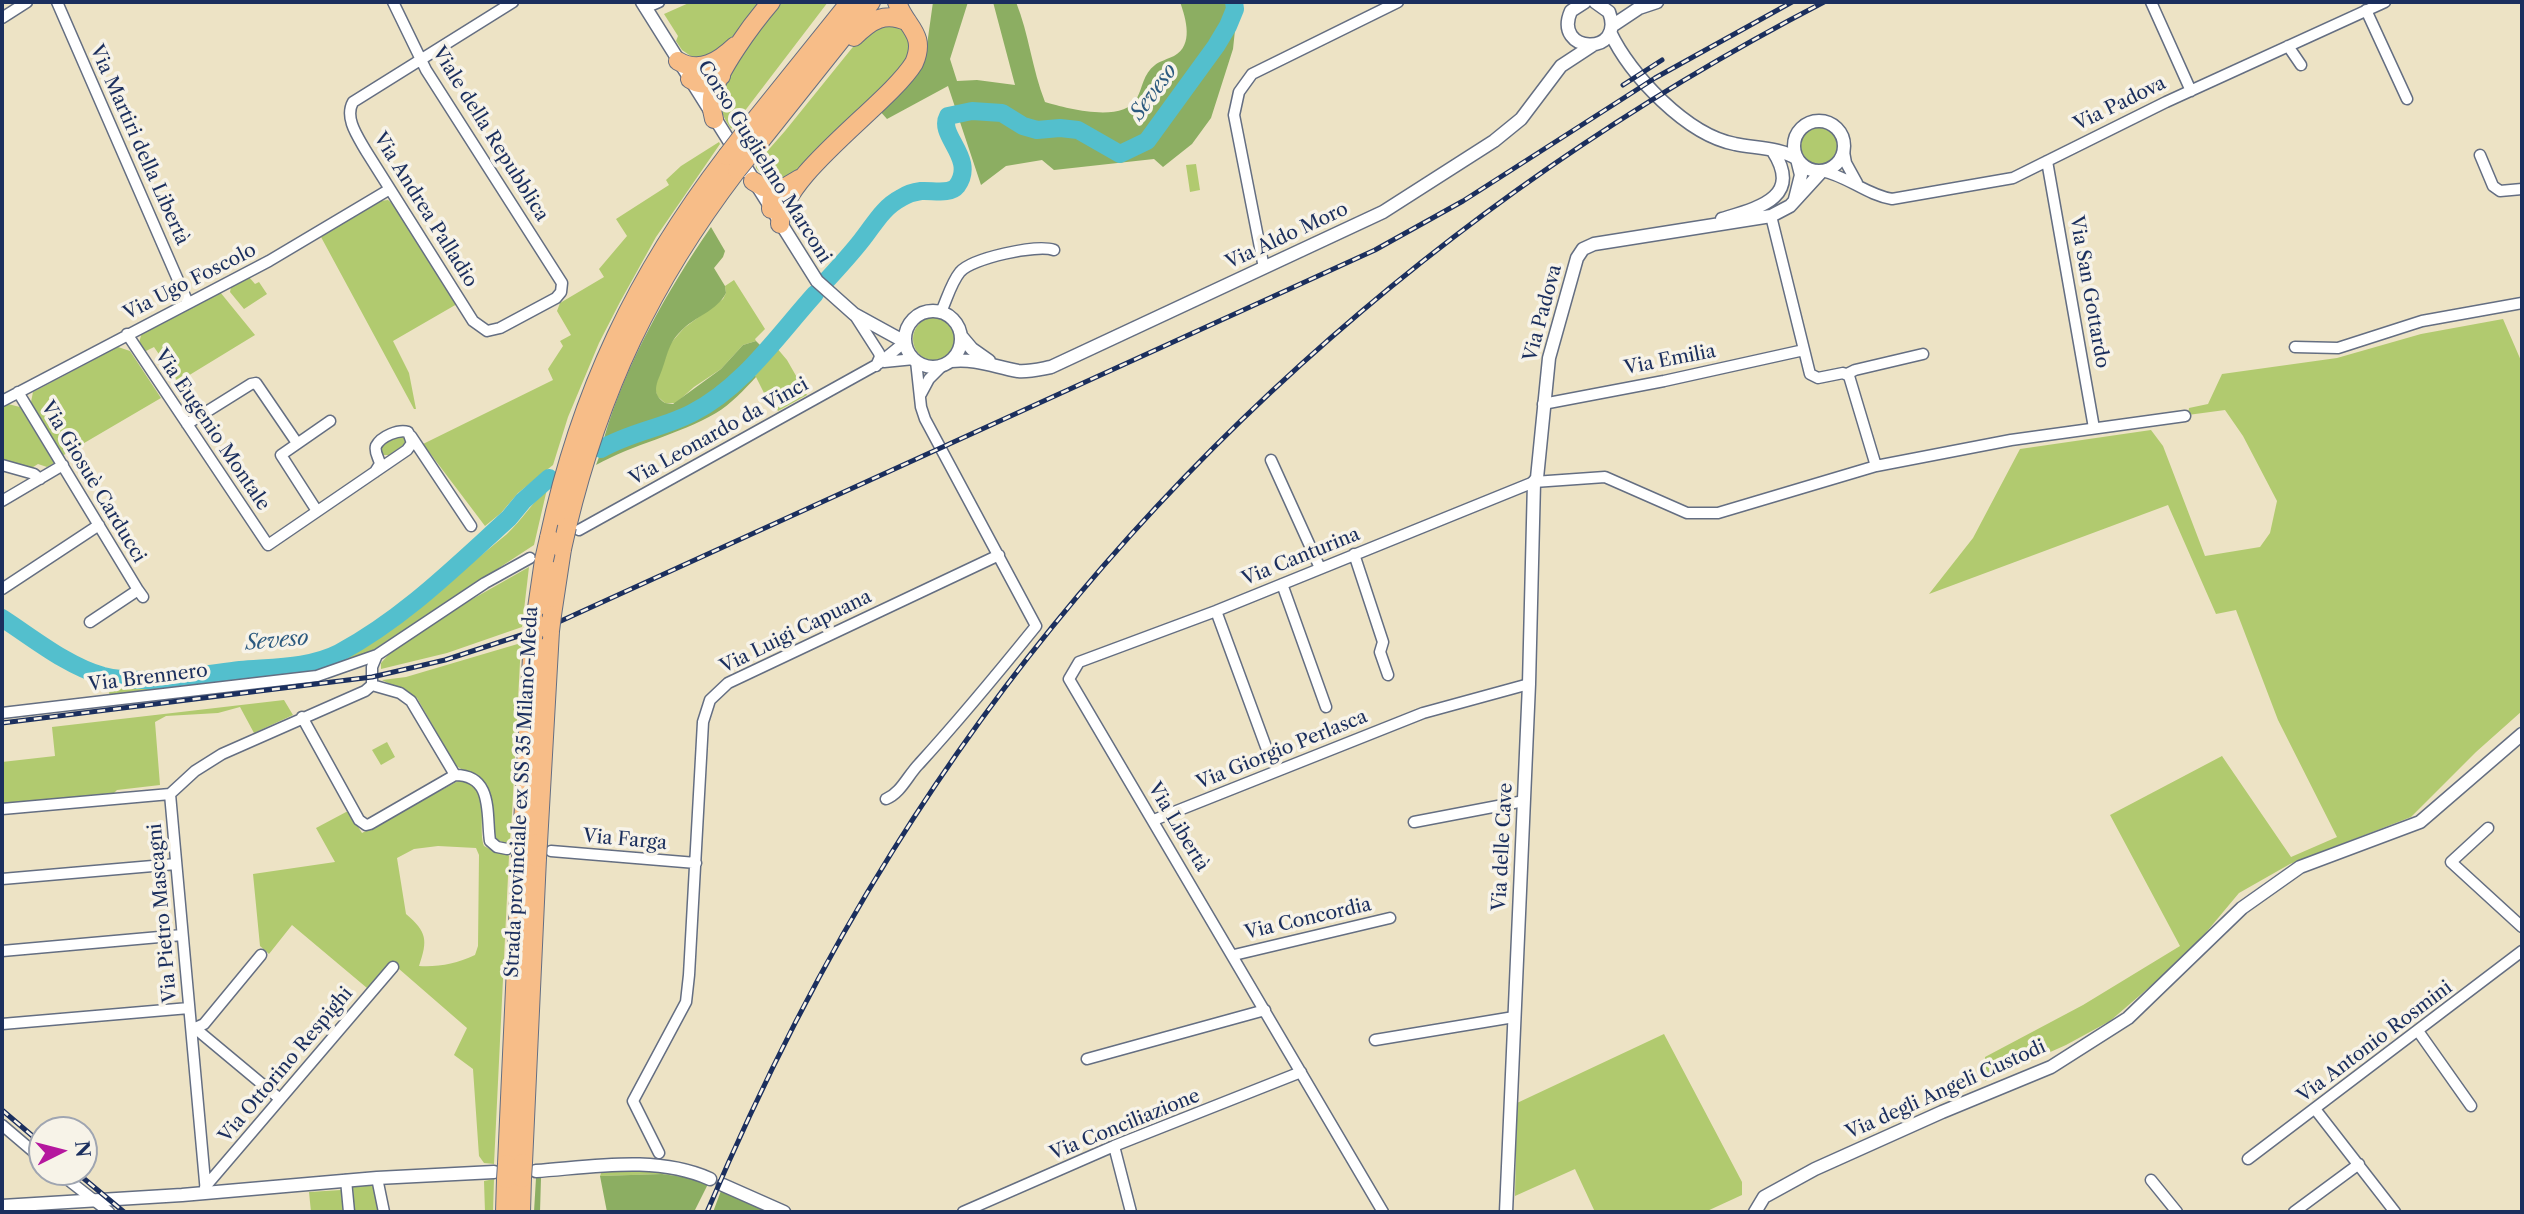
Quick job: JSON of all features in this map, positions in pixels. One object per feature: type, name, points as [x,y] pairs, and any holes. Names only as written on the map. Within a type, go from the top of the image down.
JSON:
[{"type":"highway","points":[[714,119],[711,100],[721,76],[743,39],[771,2]]},
{"type":"highway","points":[[798,80],[820,23],[836,2]]},
{"type":"highway","name":"Strada provinciale ex SS 35 Milano-Meda","points":[[798,80],[850,2]]},
{"type":"highway","name":"Strada provinciale ex SS 35 Milano-Meda","points":[[521,1212],[515,1171],[542,626],[562,481],[570,453],[594,382],[638,290],[685,213],[732,163],[798,80],[871,2]]},
{"type":"highway","points":[[771,208],[772,195],[786,193],[910,69],[917,56],[918,44],[914,29],[897,2]]},
{"type":"highway","points":[[798,80],[867,24],[890,16],[908,22]]},
{"type":"highway","points":[[695,79],[743,39]]},
{"type":"highway","points":[[678,61],[692,67],[695,79],[703,84],[721,76]]},
{"type":"highway","name":"Strada provinciale ex SS 35 Milano-Meda","points":[[542,626],[537,559],[573,528],[581,472],[589,443],[617,370],[652,299],[732,163]]},
{"type":"highway","points":[[753,181],[763,187],[786,193]]},
{"type":"highway","name":"Strada provinciale ex SS 35 Milano-Meda","points":[[505,1212],[515,1171]]},
{"type":"street","points":[[2,18],[27,2]]},
{"type":"street","name":"Via Martiri della Libertà","points":[[57,2],[188,303]]},
{"type":"street","name":"Viale della Repubblica","points":[[393,2],[421,59],[562,283],[561,292],[556,298],[494,331],[482,329]]},
{"type":"street","points":[[421,59],[513,2]]},
{"type":"street","points":[[644,5],[659,2]]},
{"type":"street","points":[[1265,268],[1234,115],[1239,92],[1252,74],[1398,2]]},
{"type":"street","points":[[1567,2],[1568,21],[1573,38],[1579,43],[1595,45],[1625,60]]},
{"type":"street","points":[[1568,21],[1576,6],[1585,2]]},
{"type":"street","points":[[1600,4],[1639,8],[1657,2]]},
{"type":"street","points":[[2151,2],[2190,91]]},
{"type":"street","name":"Via Padova","points":[[1534,482],[1537,478],[1550,354],[1580,252],[1596,244],[1771,216],[1787,209],[1822,171],[1844,178],[1884,198],[1900,199],[2013,178],[2190,91],[2385,2]]},
{"type":"street","points":[[1600,4],[1609,12],[1611,29],[1625,60],[1665,102],[1696,129],[1734,144],[1789,154],[1808,169],[1822,171],[1836,165],[1844,152]]},
{"type":"street","name":"Corso Guglielmo Marconi","points":[[644,5],[678,61]]},
{"type":"street","name":"Via Aldo Moro","points":[[947,363],[965,359],[1018,371],[1033,371],[1051,366],[1383,212],[1494,141],[1521,119],[1561,66],[1607,37],[1611,29],[1639,8]]},
{"type":"street","points":[[2366,10],[2407,99]]},
{"type":"street","name":"Via Aldo Moro","points":[[1561,66],[1568,21]]},
{"type":"street","points":[[2288,46],[2301,65]]},
{"type":"street","name":"Via Andrea Palladio","points":[[421,59],[353,102],[349,112],[353,126],[390,189],[473,321],[482,329]]},
{"type":"street","name":"Corso Guglielmo Marconi","points":[[695,79],[714,119],[817,281],[854,314],[905,342]]},
{"type":"street","points":[[1754,146],[1779,144],[1796,134],[1801,127],[1816,120],[1832,123],[1843,136],[1849,169],[1862,187]]},
{"type":"street","points":[[1795,200],[1801,175],[1794,151],[1796,134]]},
{"type":"street","points":[[1695,229],[1758,207],[1776,197],[1782,185],[1783,174],[1773,151]]},
{"type":"street","points":[[2480,155],[2493,186],[2500,191],[2522,189]]},
{"type":"street","name":"Via San Gottardo","points":[[2047,161],[2094,428]]},
{"type":"street","name":"Via Ugo Foscolo","points":[[2,401],[268,261],[390,189]]},
{"type":"street","points":[[1771,216],[1809,372],[1814,377],[1847,374],[1923,354]]},
{"type":"street","points":[[941,312],[962,270],[975,261],[1039,248],[1054,250]]},
{"type":"street","points":[[2295,346],[2338,348],[2422,321],[2522,303]]},
{"type":"street","points":[[873,326],[911,321],[925,312],[941,312],[955,321],[961,336],[961,345],[947,363],[929,379],[921,394]]},
{"type":"street","points":[[854,314],[879,353],[877,365]]},
{"type":"street","points":[[877,365],[905,342],[911,321]]},
{"type":"street","name":"Via Eugenio Montale","points":[[127,334],[268,545],[317,511]]},
{"type":"street","name":"Via Aldo Moro","points":[[961,336],[972,349],[992,364]]},
{"type":"street","points":[[886,799],[894,796],[916,767],[961,719],[1036,626],[925,419],[915,360],[905,342]]},
{"type":"street","name":"Via Emilia","points":[[1543,404],[1804,350]]},
{"type":"street","points":[[877,365],[915,360],[928,366],[947,363]]},
{"type":"street","name":"Via Leonardo da Vinci","points":[[573,528],[877,365]]},
{"type":"street","points":[[1847,374],[1857,398],[1876,466]]},
{"type":"street","points":[[187,424],[256,383],[297,443]]},
{"type":"street","name":"Via Giosuè Carducci","points":[[18,392],[141,594],[90,622]]},
{"type":"street","name":"Via Canturina","points":[[1079,662],[1216,611],[1534,482],[1605,477],[1687,513],[1718,513],[1876,466],[2011,440],[2185,416]]},
{"type":"street","points":[[330,421],[282,453],[281,457],[317,511],[410,447],[411,436]]},
{"type":"street","points":[[375,472],[380,464],[376,449],[378,443],[401,430],[411,436],[471,526]]},
{"type":"street","points":[[1271,460],[1320,568]]},
{"type":"street","points":[[2,465],[34,474],[40,479]]},
{"type":"street","points":[[2,501],[63,465]]},
{"type":"street","name":"Via delle Cave","points":[[1506,1212],[1529,684],[1534,482]]},
{"type":"street","points":[[2,589],[99,525]]},
{"type":"street","points":[[1354,554],[1383,642],[1380,652],[1388,675]]},
{"type":"street","name":"Via Luigi Capuana","points":[[661,1159],[633,1101],[686,1002],[704,722],[710,699],[718,690],[740,678],[999,555]]},
{"type":"street","points":[[2,809],[170,793],[195,771],[222,754],[365,691],[372,685],[372,667],[377,655],[485,583],[537,559]]},
{"type":"street","points":[[1282,583],[1326,707]]},
{"type":"street","points":[[1216,611],[1266,747]]},
{"type":"street","name":"Via Brennero","points":[[2,713],[307,678],[377,655]]},
{"type":"street","name":"Via Libertà","points":[[1079,662],[1069,679],[1383,1212]]},
{"type":"street","name":"Via Giorgio Perlasca","points":[[1154,820],[1423,713],[1529,684]]},
{"type":"street","points":[[372,685],[400,693],[411,701],[455,775]]},
{"type":"street","points":[[302,717],[362,823],[370,824],[455,775],[466,776],[474,780],[481,789],[489,807],[490,841],[497,847],[530,850]]},
{"type":"street","name":"Via degli Angeli Custodi","points":[[1755,1212],[1764,1197],[1815,1168],[2052,1067],[2128,1018],[2242,908],[2300,867],[2420,822],[2522,734]]},
{"type":"street","name":"Via Pietro Mascagni","points":[[170,793],[206,1190]]},
{"type":"street","points":[[1414,822],[1524,801]]},
{"type":"street","points":[[2488,828],[2451,862],[2522,926]]},
{"type":"street","name":"Via Farga","points":[[530,850],[696,863]]},
{"type":"street","points":[[2,880],[176,864]]},
{"type":"street","name":"Via Concordia","points":[[1234,955],[1390,918]]},
{"type":"street","points":[[2,951],[182,935]]},
{"type":"street","name":"Via Antonio Rosmini","points":[[2248,1159],[2522,951]]},
{"type":"street","points":[[261,955],[204,1024],[193,1029],[280,1099]]},
{"type":"street","name":"Via Ottorino Respighi","points":[[206,1190],[393,967]]},
{"type":"street","points":[[2,1024],[189,1008]]},
{"type":"street","points":[[1087,1059],[1265,1010]]},
{"type":"street","points":[[1375,1040],[1514,1017]]},
{"type":"street","points":[[2418,1031],[2471,1106]]},
{"type":"street","name":"Via Conciliazione","points":[[963,1212],[1114,1146],[1301,1072]]},
{"type":"street","points":[[2315,1109],[2395,1212]]},
{"type":"street","points":[[2,1125],[28,1147]]},
{"type":"street","points":[[1114,1146],[1131,1212]]},
{"type":"street","points":[[2,1206],[20,1208],[206,1190],[661,1159],[710,1179]]},
{"type":"street","points":[[2294,1212],[2359,1164]]},
{"type":"street","points":[[377,1178],[384,1212]]},
{"type":"street","points":[[346,1180],[349,1212]]},
{"type":"street","points":[[2151,1180],[2176,1212]]},
{"type":"street","points":[[723,1185],[784,1212]]},
{"type":"street","points":[[76,1186],[109,1212]]},
{"type":"green space","points":[[691,2],[763,2],[715,56],[695,59],[682,50],[676,41],[678,36],[664,14]]},
{"type":"green space","points":[[778,2],[828,2],[731,129],[721,107],[724,87],[737,62]]},
{"type":"green space","points":[[933,2],[968,2],[950,59],[957,81],[977,80],[1015,85],[993,2],[1016,2],[1045,102],[1066,108],[1107,112],[1130,106],[1137,98],[1151,69],[1159,62],[1174,56],[1184,45],[1187,31],[1180,2],[1238,2],[1233,49],[1211,118],[1192,144],[1163,167],[1154,159],[1054,170],[1042,160],[1006,166],[981,185],[948,86],[887,119],[879,110],[926,52]]},
{"type":"green space","points":[[898,24],[911,44],[903,67],[797,172],[775,179],[761,173],[756,164],[865,32],[872,27]]},
{"type":"green space","points":[[1820,127],[1834,132],[1839,146],[1834,160],[1820,165],[1806,160],[1801,146],[1806,132]]},
{"type":"green space","points":[[719,142],[656,237],[620,302],[599,343],[568,417],[553,465],[518,493],[501,513],[485,526],[423,444],[553,380],[548,369],[563,346],[560,341],[571,335],[557,311],[560,303],[604,277],[599,269],[627,236],[616,219],[669,185],[666,180],[681,166]]},
{"type":"green space","points":[[1196,164],[1200,190],[1190,192],[1186,165]]},
{"type":"green space","points":[[388,200],[394,205],[457,304],[393,341],[409,373],[416,409],[321,237],[380,201]]},
{"type":"green space","points":[[711,227],[725,251],[714,268],[725,286],[726,293],[717,305],[676,336],[657,383],[657,394],[665,403],[673,404],[721,369],[743,345],[756,341],[760,345],[757,353],[707,398],[684,412],[604,438],[624,382],[649,328]]},
{"type":"green space","points":[[249,277],[255,284],[259,282],[267,294],[244,309],[230,292],[231,287]]},
{"type":"green space","points":[[734,280],[765,329],[756,341],[743,345],[721,369],[676,403],[665,403],[657,396],[655,387],[670,344],[684,328],[723,299],[725,286]]},
{"type":"green space","points":[[220,292],[255,335],[178,382],[154,347],[144,352],[139,343],[142,332]]},
{"type":"green space","points":[[935,317],[944,318],[951,323],[956,330],[956,348],[951,355],[944,360],[935,361],[926,360],[919,355],[914,348],[913,339],[914,330],[919,323],[926,318]]},
{"type":"green space","points":[[2503,319],[2522,363],[2522,711],[2476,752],[2411,817],[2290,864],[2239,893],[2188,954],[2110,1021],[2066,1045],[1985,1081],[1985,1057],[2083,1005],[2180,946],[2110,815],[2222,756],[2291,857],[2337,837],[2278,720],[2236,610],[2216,614],[2168,505],[1929,594],[1973,538],[2020,449],[2151,430],[2163,446],[2205,556],[2260,547],[2270,533],[2277,501],[2243,436],[2225,410],[2188,415],[2189,408],[2208,404],[2222,374],[2337,358],[2421,334]]},
{"type":"green space","points":[[118,347],[130,351],[161,398],[62,456],[31,402],[33,392]]},
{"type":"green space","points":[[776,347],[787,360],[807,395],[778,411],[769,394],[765,395],[753,371]]},
{"type":"green space","points":[[753,371],[756,377],[716,413],[596,465],[599,457],[613,449],[713,407],[730,395]]},
{"type":"green space","points":[[8,404],[20,407],[54,463],[47,467],[38,464],[30,469],[2,460],[2,407]]},
{"type":"green space","points":[[401,435],[405,444],[389,455],[383,455],[380,451],[382,445]]},
{"type":"green space","points":[[547,489],[534,545],[378,647],[362,656],[348,659],[346,656],[416,609],[507,534]]},
{"type":"green space","points":[[529,567],[522,627],[447,653],[381,669],[381,663],[390,653],[469,601]]},
{"type":"green space","points":[[521,643],[508,844],[495,839],[473,775],[456,766],[417,698],[382,680],[406,677]]},
{"type":"green space","points":[[304,673],[109,695],[110,683],[138,685]]},
{"type":"green space","points":[[284,700],[293,715],[254,733],[240,707],[218,713],[166,716],[155,722],[160,785],[117,790],[112,795],[2,806],[2,762],[55,756],[52,727]]},
{"type":"green space","points":[[387,742],[395,757],[381,765],[372,750]]},
{"type":"green space","points":[[460,780],[477,790],[480,798],[484,846],[509,856],[494,1164],[484,1163],[479,1156],[473,1069],[454,1055],[467,1028],[391,962],[367,988],[292,925],[269,954],[260,946],[253,874],[335,862],[316,828],[348,811],[362,833]],"holes":[[[438,846],[476,848],[479,855],[478,946],[475,955],[447,964],[419,966],[424,937],[406,914],[397,858],[414,849]]]},
{"type":"green space","points":[[1664,1034],[1742,1182],[1742,1195],[1705,1212],[1595,1212],[1575,1169],[1515,1196],[1517,1103]]},
{"type":"green space","points":[[646,1169],[700,1179],[662,1174],[600,1176],[602,1171]]},
{"type":"green space","points":[[662,1174],[697,1179],[708,1184],[694,1212],[607,1212],[600,1176]]},
{"type":"green space","points":[[536,1178],[541,1178],[540,1212],[534,1212]]},
{"type":"green space","points":[[494,1179],[493,1212],[485,1212],[484,1181]]},
{"type":"green space","points":[[372,1184],[379,1212],[354,1212],[353,1187]]},
{"type":"green space","points":[[722,1188],[760,1207],[766,1212],[713,1212]]},
{"type":"green space","points":[[341,1190],[343,1212],[311,1212],[309,1192]]},
{"type":"waterway","name":"Seveso","points":[[826,281],[894,202],[913,193],[945,191],[957,186],[962,176],[962,166],[946,124],[948,116],[972,111],[1002,113],[1023,126],[1037,130],[1078,130],[1120,154],[1147,141],[1216,46],[1235,9],[1234,2]]},
{"type":"waterway","name":"Seveso","points":[[601,449],[623,438],[692,413],[728,389],[759,359],[815,294]]},
{"type":"waterway","name":"Seveso","points":[[2,618],[76,666],[119,679],[171,679],[316,662],[363,639],[407,608],[469,555],[549,478]]},
{"type":"railway","points":[[2,723],[372,677],[445,660],[552,625],[1375,250],[1463,201],[1655,78],[1792,2]]},
{"type":"railway","points":[[707,1212],[792,1028],[840,939],[892,852],[981,719],[1080,594],[1187,475],[1301,364],[1423,261],[1551,166],[1685,80],[1824,2]]},
{"type":"railway","points":[[1623,85],[1662,60]]},
{"type":"railway","points":[[2,1110],[28,1132]]},
{"type":"railway","points":[[93,1186],[124,1212]]}]
